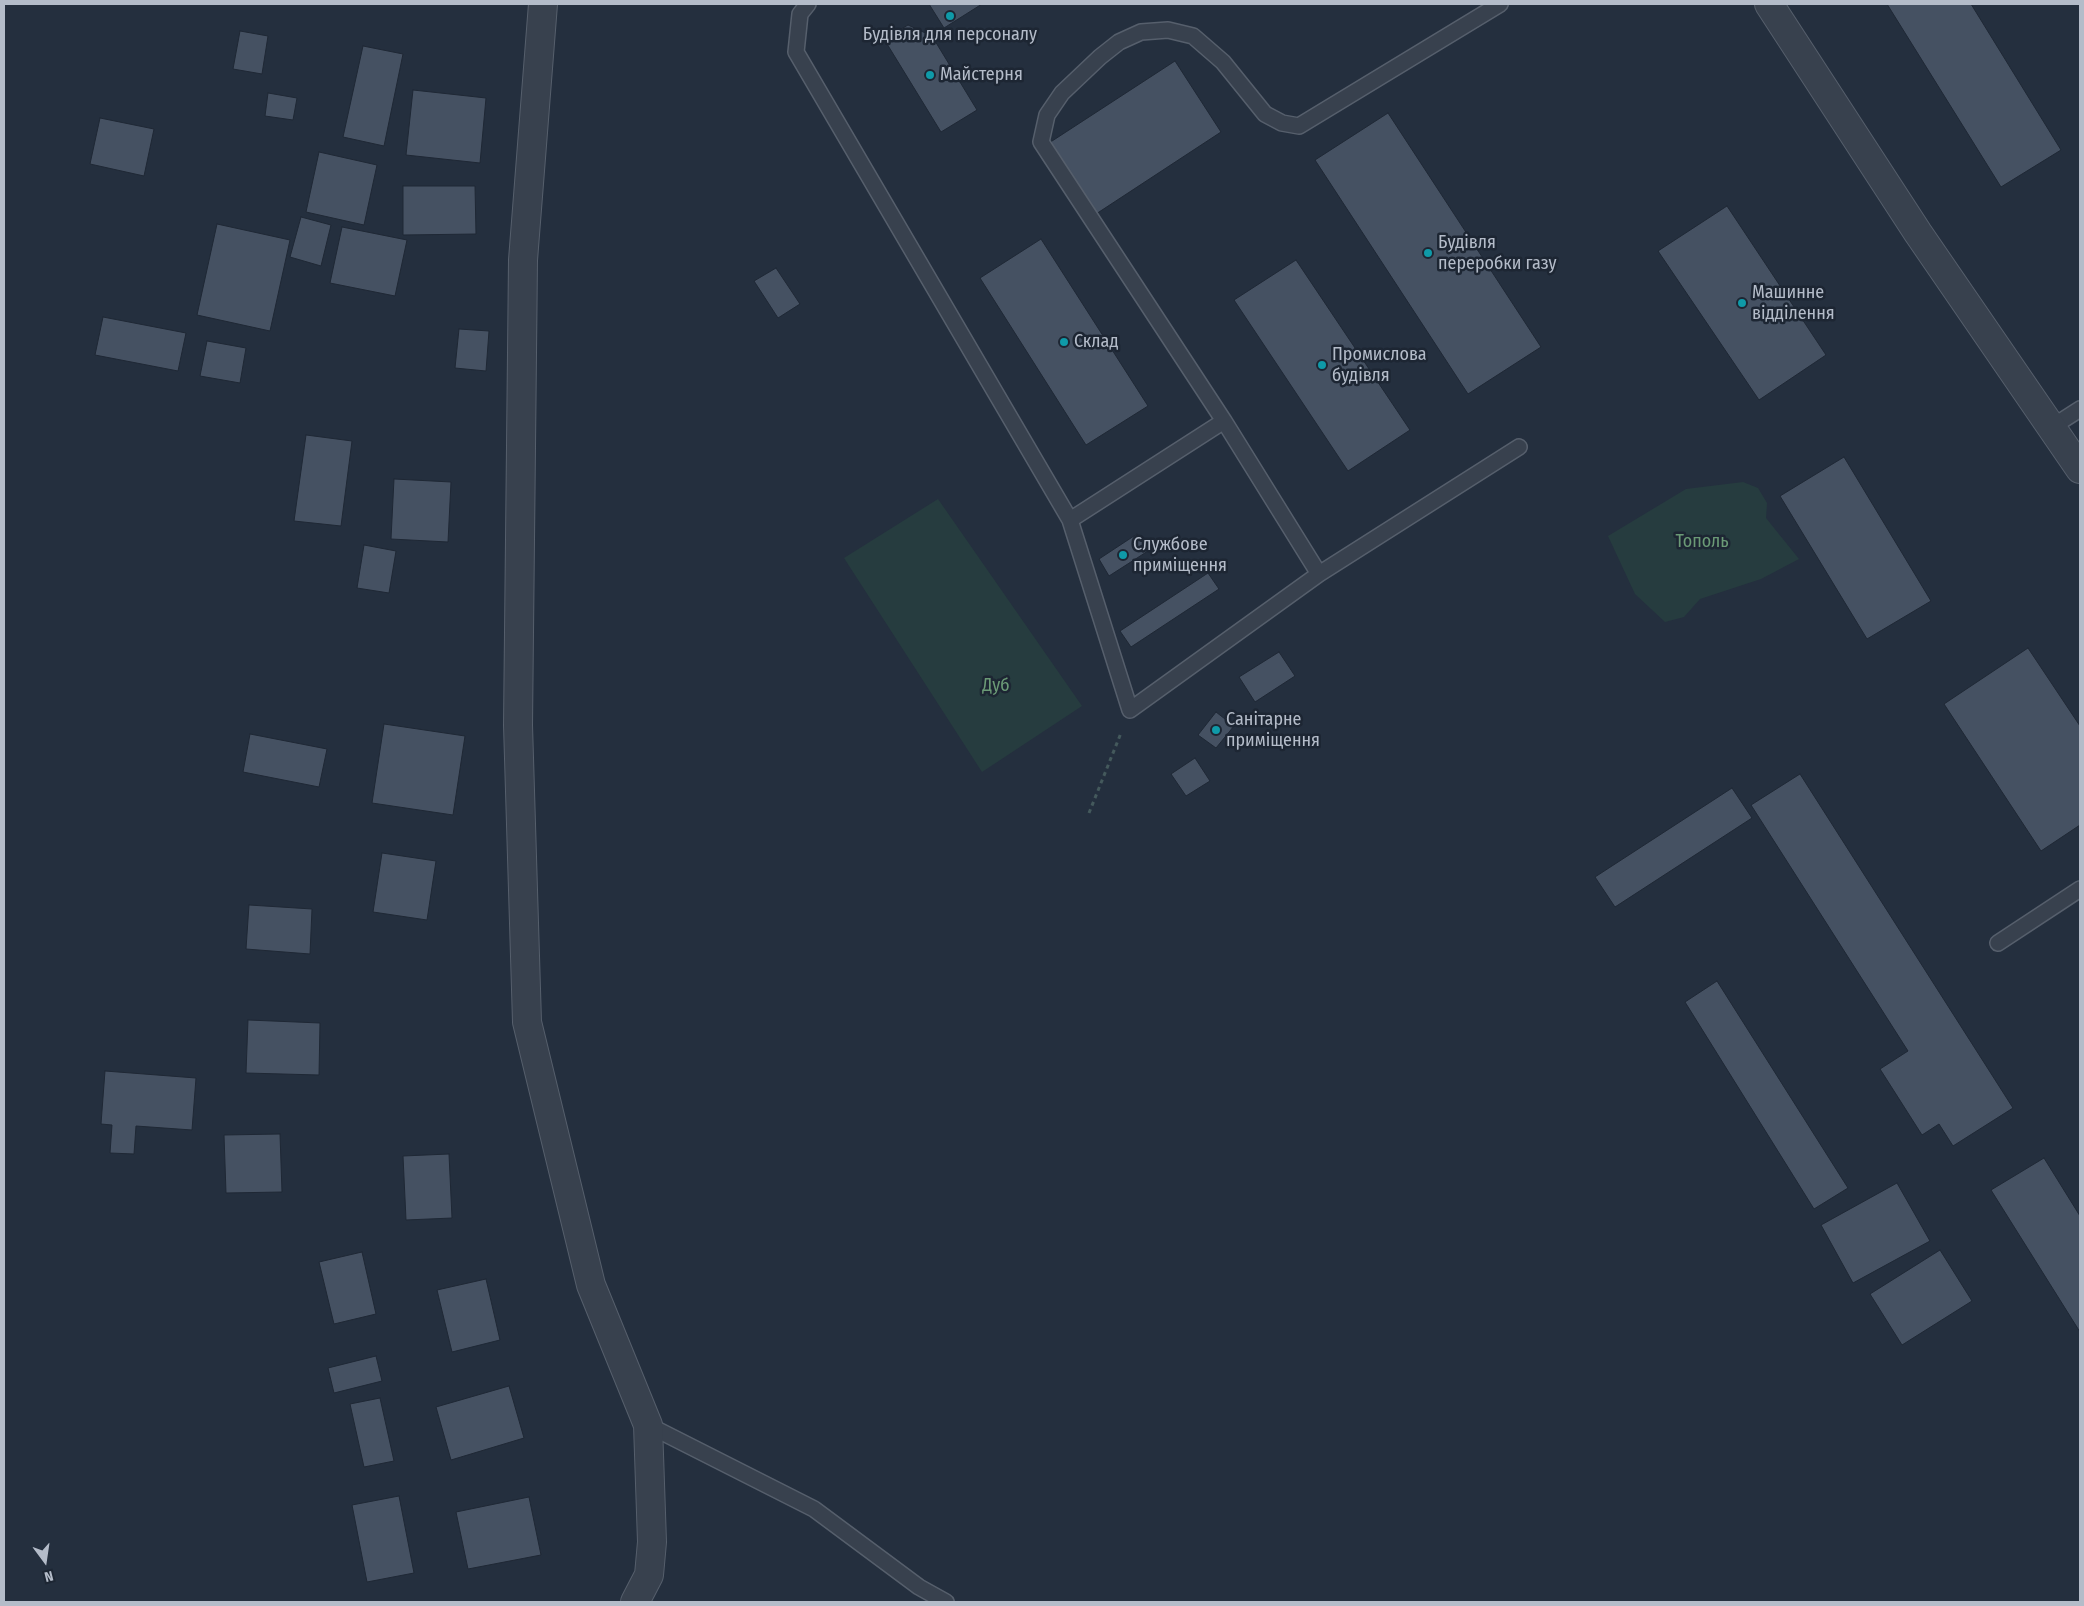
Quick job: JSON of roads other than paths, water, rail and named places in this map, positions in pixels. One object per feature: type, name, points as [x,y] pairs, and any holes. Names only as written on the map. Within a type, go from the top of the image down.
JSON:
[{"type":"street","points":[[543,4],[523,260],[518,725],[527,1022],[591,1285],[648,1425],[652,1542],[649,1575],[635,1602]]},
{"type":"street","points":[[1769,4],[1918,233],[2080,469]]},
{"type":"lane","points":[[808,4],[800,14],[796,52],[1070,520],[1130,710],[1318,574],[1518,447]]},
{"type":"lane","points":[[1318,574],[1224,421],[1041,142],[1047,115],[1052,106],[1077,78],[1119,42],[1141,32],[1168,30],[1193,36],[1216,56],[1265,114],[1282,124],[1299,126],[1500,4]]},
{"type":"lane","points":[[2052,427],[2080,409]]},
{"type":"lane","points":[[1070,520],[1224,421]]},
{"type":"lane","points":[[1998,943],[2080,889]]},
{"type":"lane","points":[[648,1425],[814,1509],[919,1587],[946,1602]]},
{"type":"place","name":"Будівля для персоналу","points":[[950,16]]},
{"type":"place","name":"Майстерня","points":[[930,75]]},
{"type":"place","name":"Будівля переробки газу","points":[[1428,253]]},
{"type":"place","name":"Машинне відділення","points":[[1742,303]]},
{"type":"place","name":"Склад","points":[[1064,342]]},
{"type":"place","name":"Промислова будівля","points":[[1322,365]]},
{"type":"place","name":"Службове приміщення","points":[[1123,555]]},
{"type":"place","name":"Санітарне приміщення","points":[[1216,730]]},
{"type":"park label","name":"Тополь","points":[[1702,542]]},
{"type":"park label","name":"Дуб","points":[[996,686]]}]
